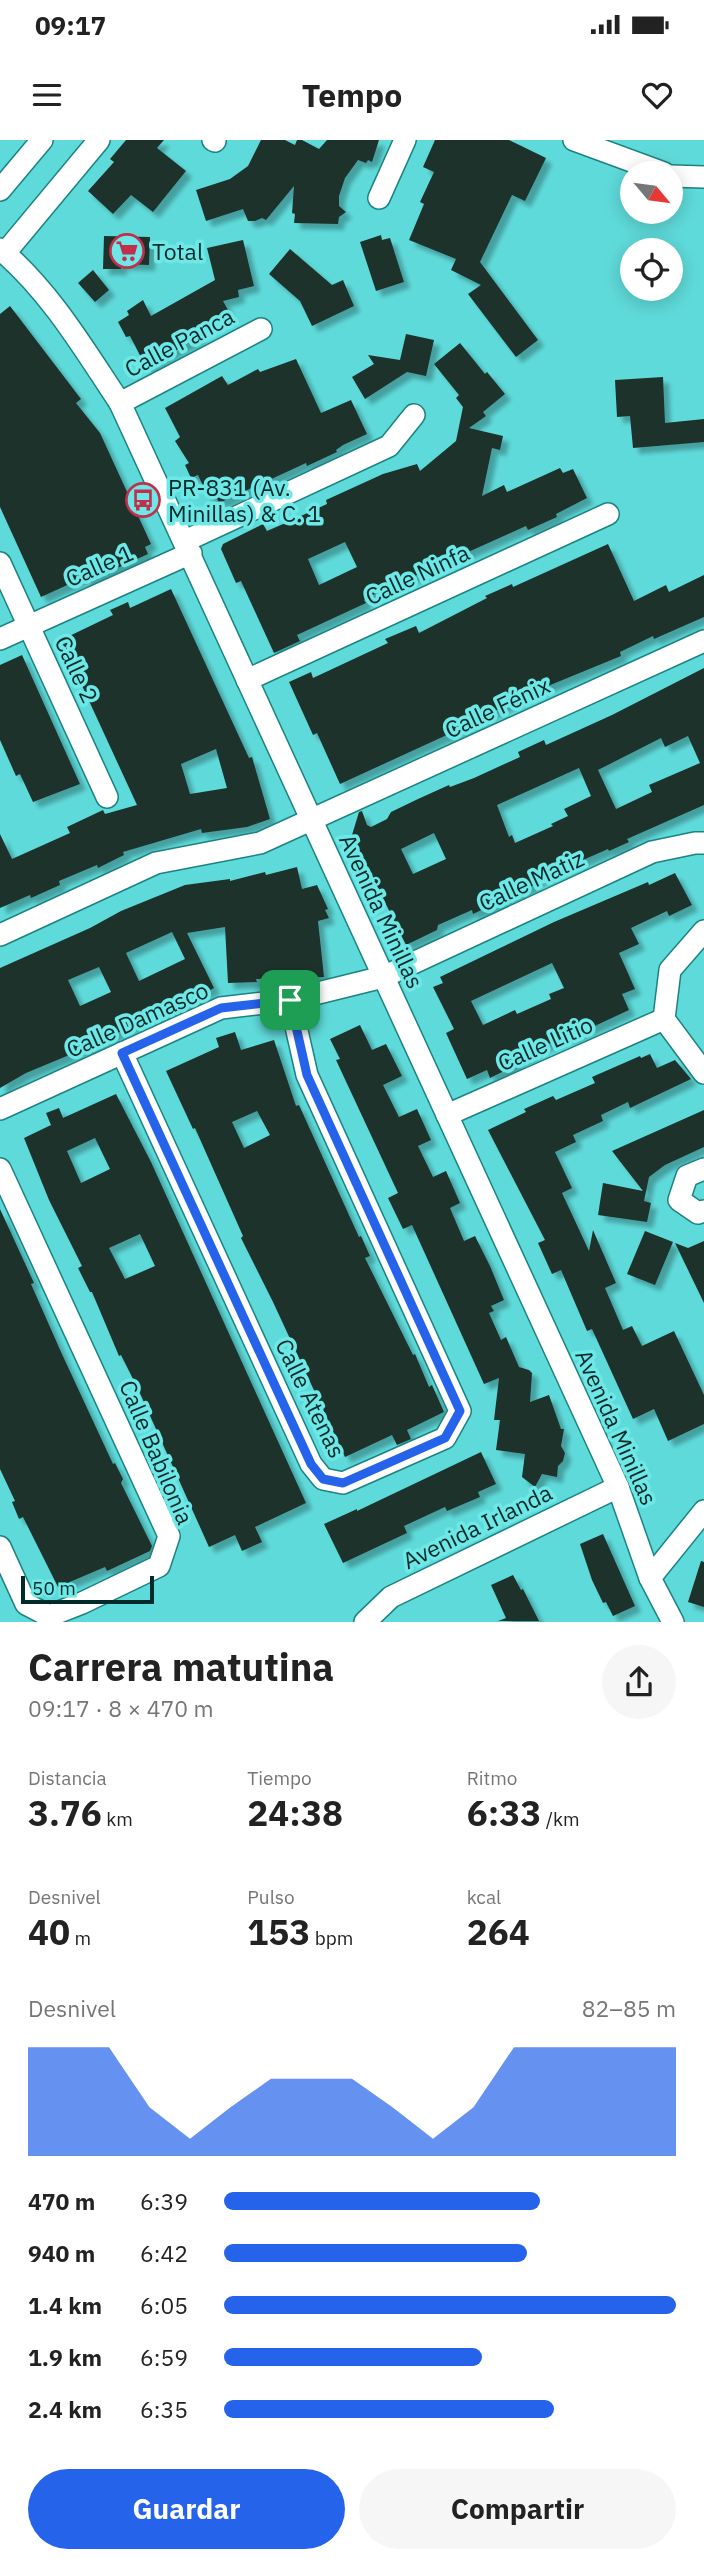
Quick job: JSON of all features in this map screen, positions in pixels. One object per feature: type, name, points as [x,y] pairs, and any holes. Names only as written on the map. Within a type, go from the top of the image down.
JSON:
[{"type":"street","points":[[0,190],[42,140]]},
{"type":"street","points":[[2,251],[99,140]]},
{"type":"street","points":[[379,198],[405,140]]},
{"type":"street","points":[[573,140],[631,161]]},
{"type":"street","points":[[683,176],[704,177]]},
{"type":"street","name":"Avenida Minillas","points":[[2,251],[60,313],[120,403],[618,1486],[650,1578],[672,1621]]},
{"type":"street","name":"Calle Panca","points":[[120,403],[261,329]]},
{"type":"street","name":"Calle 1","points":[[0,639],[389,446],[414,415]]},
{"type":"street","name":"Calle Ninfa","points":[[247,680],[608,514]]},
{"type":"street","name":"Calle 2","points":[[0,562],[107,797]]},
{"type":"street","name":"Calle Fénix","points":[[312,820],[704,641]]},
{"type":"street","points":[[0,935],[156,863],[260,843],[312,820]]},
{"type":"street","name":"Calle Matiz","points":[[383,977],[652,852],[704,843]]},
{"type":"street","points":[[704,931],[670,970],[664,1019],[704,1073]]},
{"type":"street","name":"Calle Damasco","points":[[0,1109],[221,1008],[290,1000],[383,977]]},
{"type":"street","name":"Calle Atenas","points":[[122,1053],[311,1464],[323,1479],[343,1483],[445,1438],[460,1411],[307,1075],[290,1000]]},
{"type":"street","name":"Calle Litio","points":[[447,1115],[664,1019]]},
{"type":"street","name":"Calle Babilonia","points":[[0,1169],[169,1536],[159,1566],[49,1616],[26,1604],[0,1547]]},
{"type":"street","points":[[704,1169],[687,1176],[679,1200],[698,1213],[704,1211]]},
{"type":"street","name":"Avenida Irlanda","points":[[365,1622],[391,1597],[618,1486]]},
{"type":"street","points":[[650,1578],[704,1511]]},
{"type":"building","points":[[126,140],[164,140],[157,148],[186,171],[153,212],[131,195],[113,214],[88,191],[114,162],[110,159]]},
{"type":"building","points":[[261,140],[285,140],[295,145],[297,140],[302,140],[319,149],[327,140],[379,140],[372,162],[358,160],[345,178],[339,206],[346,212],[339,217],[338,224],[294,223],[294,186],[266,220],[262,218],[248,221],[243,209],[206,221],[196,190],[230,179],[248,166]]},
{"type":"building","points":[[435,140],[509,140],[546,158],[525,201],[512,195],[480,262],[538,340],[516,357],[468,294],[481,285],[451,270],[456,259],[409,240],[424,204],[420,202],[434,172],[423,167]]},
{"type":"building","points":[[381,235],[382,240],[390,238],[404,282],[376,291],[360,242]]},
{"type":"building","name":"Total","points":[[104,236],[150,237],[149,265],[121,264],[121,269],[103,269]]},
{"type":"building","points":[[243,240],[254,286],[238,290],[239,297],[223,301],[228,310],[221,314],[222,317],[198,330],[201,336],[146,367],[130,336],[126,337],[118,322],[129,315],[127,311],[143,300],[151,316],[215,280],[207,248]]},
{"type":"building","points":[[290,249],[332,285],[343,280],[354,306],[312,326],[300,301],[269,274]]},
{"type":"building","points":[[93,270],[109,290],[95,302],[78,283]]},
{"type":"building","points":[[10,306],[81,399],[76,403],[100,433],[151,544],[145,547],[148,554],[87,582],[85,577],[41,597],[0,507],[0,314]]},
{"type":"building","points":[[406,334],[434,340],[426,376],[407,372],[365,399],[352,377],[374,364],[368,355],[400,360]]},
{"type":"building","points":[[460,343],[505,394],[483,412],[486,416],[469,428],[503,436],[500,450],[492,448],[482,496],[504,485],[507,492],[560,468],[563,473],[573,469],[587,498],[556,514],[557,517],[528,530],[526,526],[366,598],[366,603],[297,635],[300,641],[274,653],[241,581],[236,583],[221,549],[223,544],[263,524],[267,531],[290,521],[327,504],[326,500],[383,474],[417,464],[420,471],[456,441],[463,407],[456,398],[459,395],[434,364]],"holes":[[[345,542],[357,567],[319,585],[308,559]]]},
{"type":"building","points":[[296,359],[321,413],[351,400],[367,434],[307,466],[306,463],[219,503],[216,496],[209,499],[198,475],[191,478],[185,465],[189,463],[175,441],[180,437],[165,408],[222,376],[228,385],[258,369],[260,372]]},
{"type":"building","points":[[663,377],[665,423],[704,419],[704,442],[633,448],[630,416],[617,417],[615,380]]},
{"type":"building","points":[[608,544],[634,601],[666,585],[669,592],[704,575],[704,617],[654,639],[653,636],[620,652],[621,656],[526,695],[462,728],[340,784],[317,733],[313,735],[289,682],[311,672],[313,678],[388,643],[385,639],[416,626],[419,633],[487,598],[485,596],[512,584],[513,587]]},
{"type":"building","points":[[171,589],[249,758],[252,757],[270,819],[247,827],[202,833],[201,829],[123,852],[124,855],[98,868],[97,865],[59,881],[60,885],[31,898],[30,895],[0,908],[0,834],[12,859],[70,833],[67,827],[103,810],[105,814],[137,805],[61,640],[113,615],[110,610],[128,602],[130,608]],"holes":[[[216,749],[227,788],[190,794],[181,764]]]},
{"type":"building","points":[[22,655],[80,784],[33,802],[20,774],[16,776],[0,740],[0,665]]},
{"type":"building","points":[[704,668],[704,805],[627,839],[629,842],[533,882],[534,885],[473,914],[472,910],[438,925],[437,930],[406,945],[352,835],[359,812],[362,811],[367,825],[371,827],[387,819],[391,812],[418,799],[520,757],[518,752],[544,740],[546,745]],"holes":[[[688,736],[700,763],[649,785],[652,792],[616,809],[598,770],[661,738],[665,747]],[[579,768],[591,796],[564,809],[568,816],[551,824],[553,826],[515,843],[512,835],[509,837],[497,805]],[[434,833],[446,859],[413,874],[401,849]]]},
{"type":"building","points":[[297,867],[302,889],[317,885],[328,909],[325,910],[329,918],[318,921],[324,977],[256,979],[257,982],[228,983],[225,927],[187,933],[214,988],[158,1017],[156,1014],[91,1046],[26,1073],[0,1088],[0,968],[90,928],[121,911],[185,885],[230,881],[265,872],[266,875]],"holes":[[[172,932],[185,959],[139,981],[126,953]],[[99,967],[111,992],[80,1006],[68,980]]]},
{"type":"building","points":[[675,873],[692,905],[669,916],[667,911],[631,928],[639,944],[619,953],[635,989],[622,994],[629,1010],[569,1038],[568,1036],[532,1051],[533,1054],[516,1061],[519,1067],[505,1073],[504,1071],[490,1078],[487,1070],[467,1079],[446,1033],[454,1029],[433,987],[443,983],[440,977],[554,922],[648,882],[649,885]],"holes":[[[552,963],[564,988],[549,994],[551,999],[517,1014],[515,1010],[483,1025],[471,1001]]]},
{"type":"building","points":[[360,1025],[372,1050],[386,1044],[402,1076],[383,1085],[399,1117],[417,1109],[431,1140],[418,1146],[433,1177],[446,1171],[460,1203],[450,1208],[464,1241],[475,1236],[490,1266],[504,1300],[491,1306],[494,1311],[489,1313],[501,1340],[506,1337],[519,1367],[532,1373],[530,1402],[549,1395],[561,1429],[564,1429],[561,1446],[565,1453],[558,1466],[557,1477],[542,1474],[535,1487],[522,1477],[525,1454],[496,1450],[500,1420],[494,1420],[499,1378],[484,1384],[412,1225],[403,1229],[388,1198],[398,1193],[336,1060],[340,1059],[330,1039]]},
{"type":"building","points":[[235,1032],[241,1050],[274,1040],[296,1106],[299,1105],[370,1256],[365,1258],[444,1412],[407,1430],[411,1439],[397,1445],[392,1435],[345,1457],[241,1238],[243,1236],[195,1128],[193,1129],[166,1071],[219,1047],[216,1038]],"holes":[[[257,1111],[270,1135],[244,1148],[232,1122]]]},
{"type":"building","points":[[650,1054],[657,1068],[675,1060],[691,1079],[630,1108],[628,1102],[601,1115],[603,1121],[573,1135],[576,1142],[555,1152],[572,1188],[562,1193],[589,1251],[593,1230],[616,1283],[605,1288],[623,1330],[632,1326],[642,1346],[674,1331],[704,1395],[704,1424],[668,1441],[654,1409],[633,1419],[592,1329],[587,1331],[561,1270],[552,1274],[538,1243],[545,1240],[488,1130],[553,1096],[556,1100],[595,1083],[592,1077]]},
{"type":"building","points":[[116,1094],[151,1162],[306,1503],[255,1527],[262,1542],[242,1551],[235,1535],[209,1547],[138,1389],[121,1355],[119,1356],[92,1292],[78,1268],[82,1266],[49,1200],[24,1138],[51,1125],[46,1113],[59,1108],[63,1118]],"holes":[[[95,1138],[110,1169],[81,1183],[67,1151]],[[140,1234],[155,1266],[125,1279],[109,1248]]]},
{"type":"building","points":[[704,1110],[704,1147],[665,1165],[649,1177],[644,1201],[651,1203],[647,1222],[598,1215],[603,1183],[643,1191],[612,1151]]},
{"type":"building","points":[[0,1209],[34,1283],[31,1284],[61,1352],[113,1464],[115,1463],[123,1479],[121,1483],[152,1546],[150,1551],[107,1571],[105,1567],[58,1587],[23,1517],[19,1519],[12,1502],[15,1501],[0,1469]]},
{"type":"building","points":[[645,1231],[673,1242],[655,1285],[627,1274]]},
{"type":"building","points":[[704,1241],[704,1303],[675,1243],[688,1248]]},
{"type":"building","points":[[481,1452],[496,1484],[478,1492],[480,1497],[447,1511],[445,1507],[404,1526],[407,1533],[343,1563],[324,1524]]},
{"type":"building","points":[[603,1534],[635,1606],[613,1616],[592,1580],[580,1544]]},
{"type":"building","points":[[701,1561],[704,1562],[704,1607],[688,1602]]},
{"type":"building","points":[[513,1575],[539,1621],[498,1621],[506,1618],[491,1585]]},
{"type":"place","name":"Total","points":[[127,251]]},
{"type":"place","name":"PR-831 (Av. Minillas) & C. 1","points":[[143,500]]},
{"type":"route","points":[[290,1000],[307,1075],[460,1411],[445,1438],[343,1483],[323,1479],[311,1464],[122,1053],[221,1008],[290,1000]]}]
